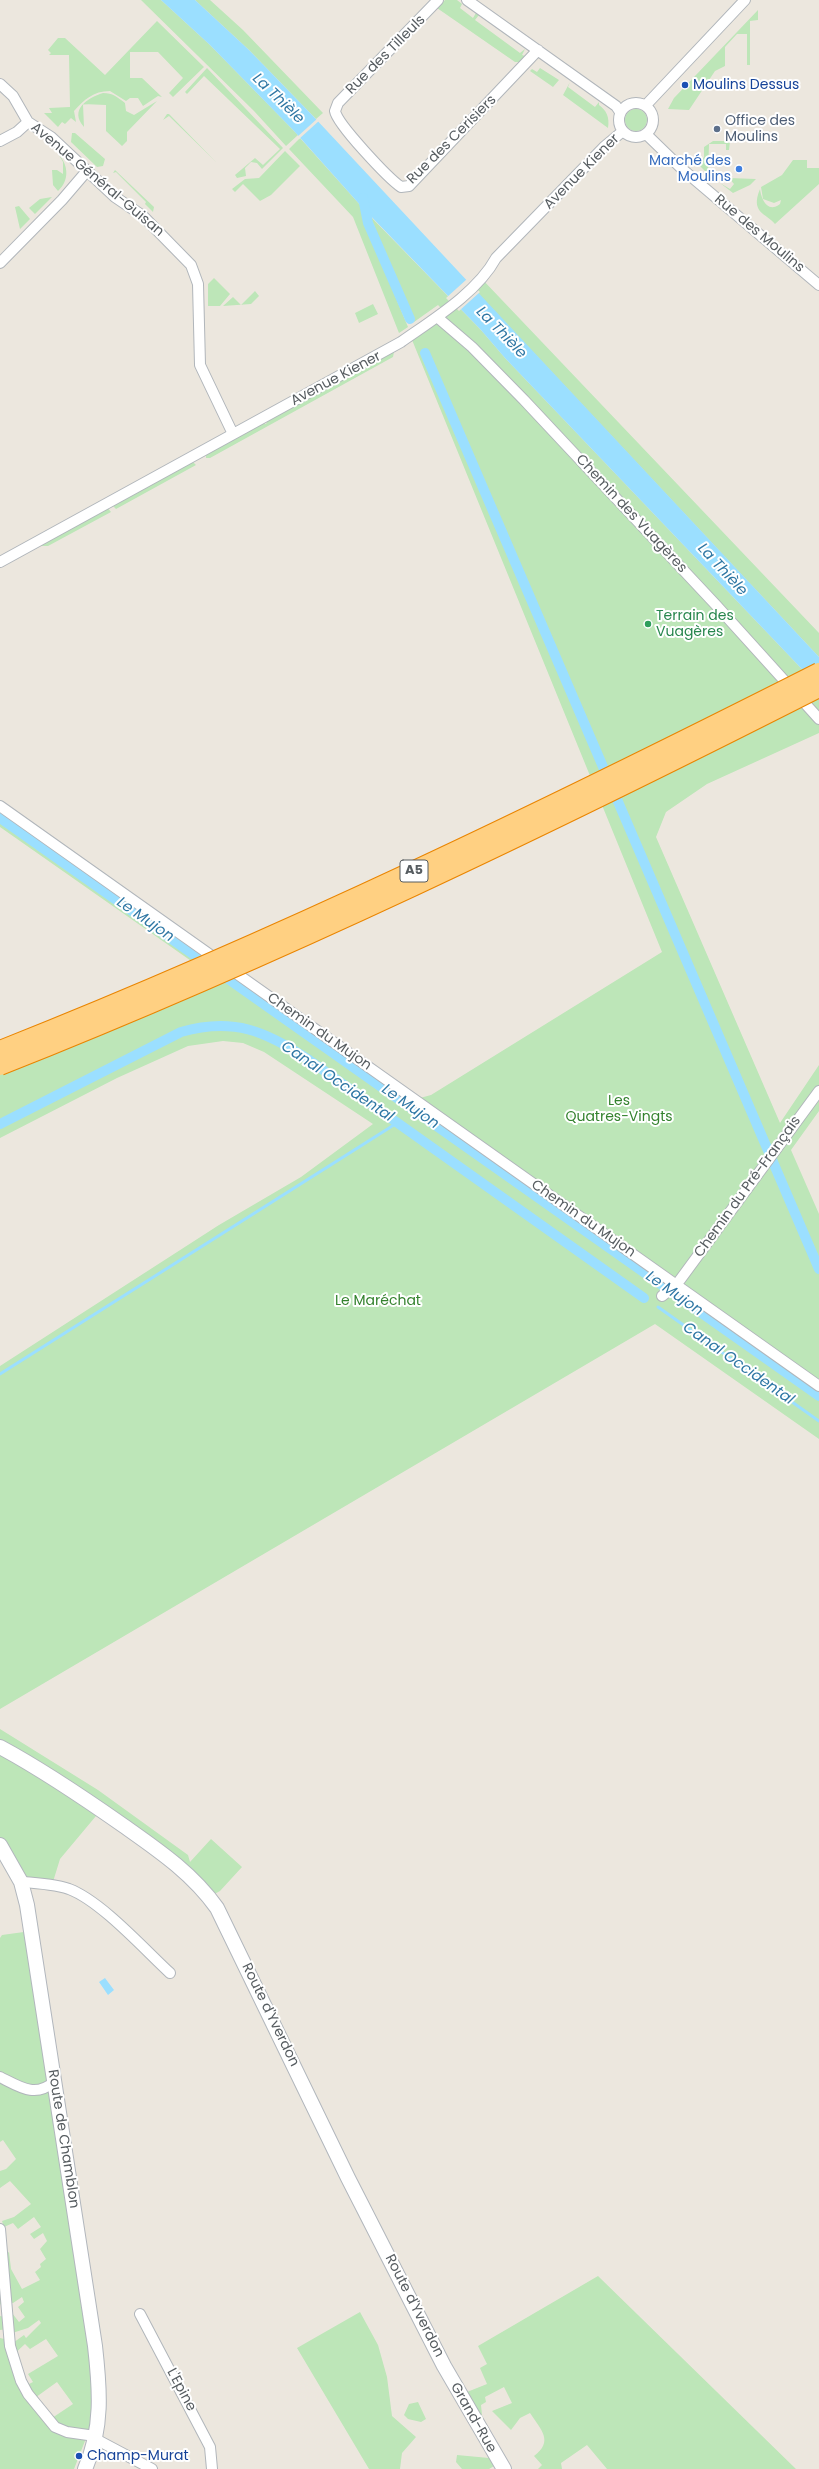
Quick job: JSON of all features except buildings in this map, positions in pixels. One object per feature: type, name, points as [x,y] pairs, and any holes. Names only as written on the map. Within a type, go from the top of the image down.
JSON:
[{"type":"highway","name":"A5","points":[[0,1050],[217,960],[407,875],[819,672]]},
{"type":"highway","name":"A5","points":[[0,1066],[186,989],[320,930],[578,808],[819,688]]},
{"type":"main road","name":"Route d'Yverdon","points":[[0,1747],[101,1810],[171,1859],[189,1874],[209,1897],[226,1924],[338,2156],[444,2366]]},
{"type":"main road","name":"Route de Chamblon","points":[[0,1845],[21,1882],[27,1905],[100,2384],[100,2407],[96,2439],[85,2469]]},
{"type":"main road","name":"Grand-Rue","points":[[444,2366],[504,2469]]},
{"type":"street","name":"Rue des Tilleuls","points":[[334,110],[338,103],[438,0]]},
{"type":"street","points":[[467,0],[616,106],[620,112],[619,122],[623,131],[633,137],[646,134],[653,125],[654,120],[650,109],[641,102],[629,104],[620,112]]},
{"type":"street","points":[[646,105],[745,0]]},
{"type":"street","name":"Rue des Cerisiers","points":[[334,110],[337,118],[348,132],[396,183],[401,187],[409,186],[538,50]]},
{"type":"street","name":"Avenue Général-Guisan","points":[[0,84],[12,96],[28,122],[51,137],[86,172],[114,197],[143,216],[191,265],[198,284],[200,365],[233,434]]},
{"type":"street","points":[[0,141],[17,132],[28,122]]},
{"type":"street","name":"Avenue Kiener","points":[[0,562],[390,349],[441,314],[490,269],[496,258],[605,146],[623,131]]},
{"type":"street","name":"Rue des Moulins","points":[[646,134],[681,168],[819,285]]},
{"type":"street","points":[[0,262],[62,200],[86,172]]},
{"type":"street","name":"Chemin des Vuagères","points":[[441,314],[722,611],[819,719]]},
{"type":"street","name":"Chemin du Mujon","points":[[0,806],[819,1386]]},
{"type":"street","name":"Chemin du Pré-Français","points":[[662,1296],[677,1284],[819,1091]]},
{"type":"street","points":[[21,1882],[52,1885],[70,1889],[81,1895],[106,1914],[170,1973]]},
{"type":"street","points":[[0,2077],[32,2090],[44,2090],[54,2082]]},
{"type":"street","points":[[0,2229],[10,2346],[20,2381],[28,2394],[55,2427],[67,2432],[88,2435],[152,2469]]},
{"type":"street","name":"L'Epine","points":[[140,2314],[210,2447],[212,2469]]},
{"type":"green space","points":[[141,0],[161,0],[210,45],[298,135],[286,146],[254,111]]},
{"type":"green space","points":[[195,0],[210,0],[243,30],[323,113],[316,119],[249,50]]},
{"type":"green space","points":[[445,0],[457,0],[462,4],[460,8],[473,18],[476,13],[479,15],[475,20],[520,53],[525,49],[522,55],[525,56],[519,62],[515,62],[437,8]]},
{"type":"green space","points":[[758,10],[758,20],[750,21],[750,65],[747,65],[747,34],[737,34],[725,47],[725,66],[715,71],[689,110],[668,109],[674,98]]},
{"type":"green space","points":[[157,21],[204,67],[173,97],[169,93],[183,78],[158,52],[130,52],[130,78],[142,78],[162,97],[158,96],[143,106],[138,98],[130,98],[126,101],[110,91],[104,91],[89,97],[74,111],[76,122],[71,118],[65,124],[62,122],[58,127],[44,113],[52,113],[49,108],[70,107],[69,55],[49,55],[51,53],[48,50],[58,38],[65,38],[105,75]]},
{"type":"green space","points":[[207,68],[283,148],[262,169],[257,163],[251,162],[245,168],[246,176],[237,178],[235,175],[255,158],[263,165],[280,149],[204,76],[187,94],[185,92]]},
{"type":"green space","points":[[540,68],[559,80],[553,87],[530,71],[532,69],[537,72]]},
{"type":"green space","points":[[570,82],[568,87],[595,107],[599,102],[599,105],[607,114],[608,128],[563,95]]},
{"type":"green space","points":[[103,93],[110,94],[125,103],[126,111],[134,115],[157,101],[127,132],[127,141],[122,146],[106,131],[106,105],[83,104],[97,95]]},
{"type":"green space","points":[[83,104],[84,127],[78,115]]},
{"type":"green space","points":[[636,109],[644,112],[647,120],[644,128],[636,131],[628,128],[625,120],[628,112]]},
{"type":"green space","points":[[167,114],[169,114],[217,163],[169,116],[163,120]]},
{"type":"green space","points":[[72,133],[75,133],[105,159],[103,166],[97,167],[71,142]]},
{"type":"green space","points":[[300,138],[361,206],[365,224],[408,327],[399,333],[353,217],[289,149]]},
{"type":"green space","points":[[713,141],[730,141],[729,150],[726,150],[726,144],[709,144],[708,174],[698,164],[704,157],[704,147]]},
{"type":"green space","points":[[285,151],[300,166],[271,195],[260,201],[243,184],[235,192],[232,189],[245,179],[259,178]]},
{"type":"green space","points":[[59,155],[65,164],[66,178],[62,187],[58,191],[53,185],[52,170],[57,170],[63,174],[63,162]]},
{"type":"green space","points":[[793,160],[807,160],[807,168],[819,168],[819,184],[775,224],[758,208],[757,197],[760,189],[763,200],[768,206],[775,207],[780,204],[781,200],[774,203],[763,199],[761,187],[782,175]]},
{"type":"green space","points":[[115,170],[154,207],[153,212],[145,204],[146,202],[116,172],[113,173]]},
{"type":"green space","points":[[729,178],[756,179],[750,185],[733,193],[720,183],[730,189],[734,184]]},
{"type":"green space","points":[[52,197],[35,214],[29,208],[40,199]]},
{"type":"green space","points":[[19,206],[30,219],[20,229],[15,207]]},
{"type":"green space","points":[[370,216],[481,330],[505,358],[819,687],[819,733],[707,784],[666,812],[656,837],[780,1123],[819,1065],[819,1111],[791,1150],[819,1214],[819,1439],[655,1324],[0,1709],[0,1366],[219,1225],[301,1177],[373,1124],[264,1052],[243,1043],[223,1041],[188,1046],[117,1078],[0,1138],[0,1068],[214,977],[0,827],[0,806],[420,1098],[431,1095],[662,952],[410,335],[444,311],[438,305],[414,322]]},
{"type":"green space","points":[[214,278],[230,294],[220,306],[208,306],[208,284]]},
{"type":"green space","points":[[481,278],[819,633],[819,657],[472,287]]},
{"type":"green space","points":[[255,291],[259,296],[251,304],[241,305]]},
{"type":"green space","points":[[233,297],[241,305],[223,306]]},
{"type":"green space","points":[[373,304],[378,314],[359,323],[355,313]]},
{"type":"green space","points":[[394,352],[393,357],[210,458],[206,458],[206,454],[263,423],[266,424],[268,420],[305,400],[307,401],[309,398],[357,372],[361,372],[362,369]]},
{"type":"green space","points":[[193,462],[196,465],[116,509],[112,505]]},
{"type":"green space","points":[[107,507],[111,512],[48,546],[40,546],[26,553]]},
{"type":"green space","points":[[0,1729],[98,1790],[188,1855],[190,1862],[211,1839],[242,1867],[220,1891],[209,1897],[101,1810],[60,1859],[52,1885],[21,1882],[0,1845]]},
{"type":"green space","points":[[31,1931],[101,2400],[74,2469],[0,2469],[0,2338],[9,2340],[10,2345],[24,2335],[26,2338],[41,2323],[39,2320],[28,2328],[9,2334],[9,2329],[0,2330],[0,2316],[4,2317],[12,2313],[19,2322],[25,2317],[18,2307],[24,2302],[22,2297],[13,2303],[7,2302],[6,2297],[0,2305],[3,2256],[9,2252],[11,2269],[22,2289],[40,2280],[35,2272],[41,2267],[40,2264],[46,2259],[40,2249],[47,2241],[43,2233],[34,2239],[30,2234],[41,2227],[34,2217],[18,2229],[13,2223],[4,2227],[2,2221],[14,2217],[31,2204],[10,2181],[0,2188],[0,2171],[6,2169],[16,2159],[3,2140],[0,2142],[0,1938],[2,1935]],"holes":[[[46,2339],[58,2356],[28,2374],[33,2382],[29,2384],[12,2356],[25,2344],[30,2349]],[[57,2382],[73,2404],[49,2420],[32,2400]]]},
{"type":"green space","points":[[598,2276],[796,2469],[607,2469],[587,2445],[561,2463],[562,2469],[538,2469],[542,2465],[534,2456],[540,2451],[543,2445],[544,2435],[530,2413],[520,2418],[511,2430],[492,2411],[512,2403],[504,2387],[485,2397],[486,2402],[481,2405],[483,2425],[467,2392],[487,2384],[480,2368],[487,2364],[478,2346]]},
{"type":"green space","points":[[360,2312],[378,2345],[387,2377],[392,2416],[416,2437],[402,2453],[400,2469],[369,2469],[297,2348]]},
{"type":"green space","points":[[418,2402],[426,2419],[421,2422],[408,2419],[404,2415],[409,2404]]},
{"type":"green space","points":[[457,2455],[489,2458],[494,2466],[489,2469],[462,2469],[456,2462]]},
{"type":"water","name":"La Thièle","points":[[161,0],[195,0],[249,50],[313,116],[819,657],[819,687],[505,358],[481,330],[361,206],[295,132],[210,45]]},
{"type":"water","points":[[105,1978],[114,1990],[108,1995],[99,1982]]},
{"type":"pier","points":[[318,118],[320,120],[299,139],[297,137]]},
{"type":"pier","points":[[467,279],[480,292],[459,311],[446,298]]},
{"type":"waterway","points":[[363,198],[368,223],[410,319]]},
{"type":"waterway","points":[[425,353],[819,1269]]},
{"type":"waterway","name":"Le Mujon","points":[[0,818],[819,1396]]},
{"type":"waterway","name":"Canal Occidental","points":[[0,1124],[181,1032],[217,1026],[233,1027],[263,1034],[278,1041],[309,1060],[644,1298]]},
{"type":"waterway","points":[[0,1374],[397,1123]]},
{"type":"waterway","name":"Canal Occidental","points":[[658,1307],[819,1421]]},
{"type":"place","name":"Moulins Dessus","points":[[685,85]]},
{"type":"place","name":"Office des Moulins","points":[[717,129]]},
{"type":"place","name":"Marché des Moulins","points":[[739,169]]},
{"type":"place","name":"Terrain des Vuagères","points":[[648,624]]},
{"type":"place","name":"Champ-Murat","points":[[79,2456]]},
{"type":"park label","name":"Les Quatres-Vingts","points":[[619,1110]]},
{"type":"park label","name":"Le Maréchat","points":[[378,1301]]}]
